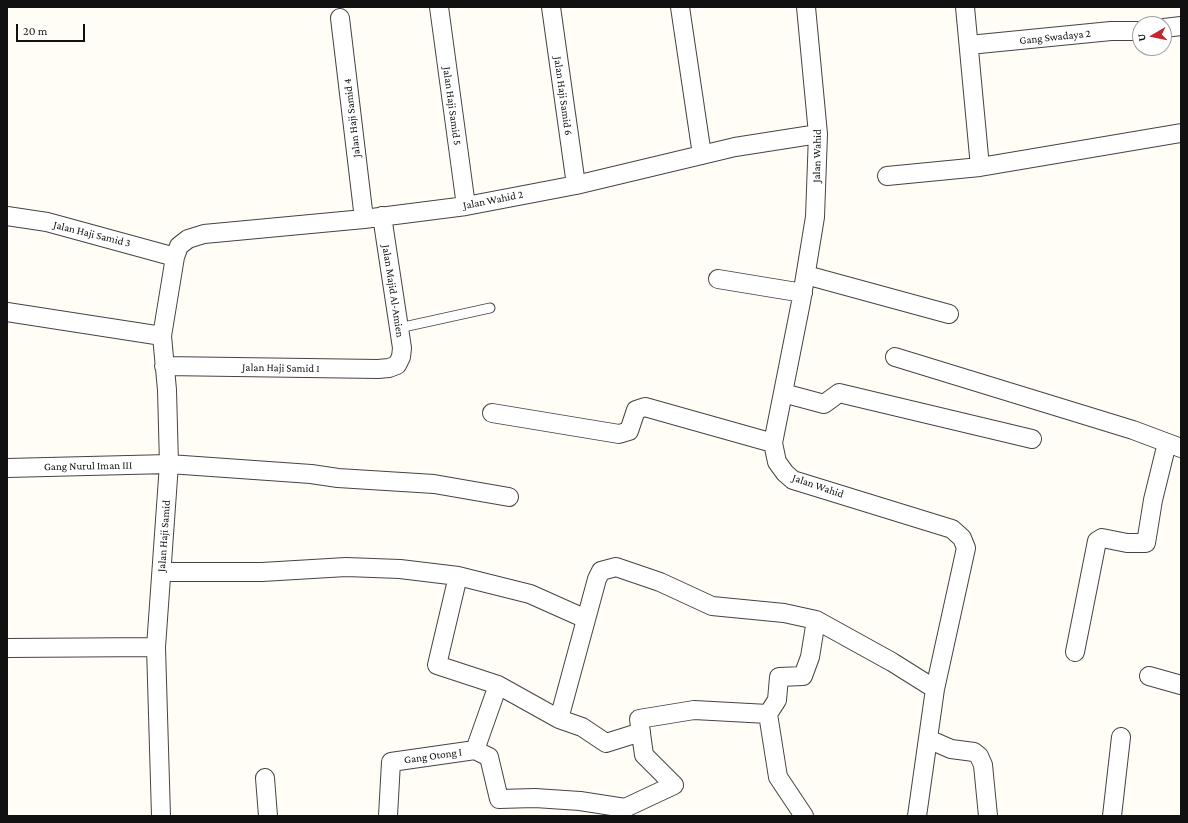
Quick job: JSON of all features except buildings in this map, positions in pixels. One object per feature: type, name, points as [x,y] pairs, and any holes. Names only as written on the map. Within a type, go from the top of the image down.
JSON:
[{"type":"street","name":"Jalan Haji Samid 5","points":[[439,7],[466,206]]},
{"type":"street","name":"Jalan Haji Samid 6","points":[[551,7],[576,185]]},
{"type":"street","points":[[680,7],[702,155]]},
{"type":"street","name":"Jalan Wahid","points":[[806,7],[818,134],[815,216],[806,275],[773,443],[776,462],[784,473],[793,480],[952,529],[962,538],[966,548],[935,689],[917,816]]},
{"type":"street","points":[[965,7],[980,167]]},
{"type":"street","name":"Jalan Haji Samid 4","points":[[340,18],[373,218]]},
{"type":"street","name":"Gang Swadaya 2","points":[[969,45],[1132,31]]},
{"type":"street","points":[[887,176],[980,167],[1181,133]]},
{"type":"street","name":"Jalan Wahid 2","points":[[175,257],[179,246],[188,239],[204,234],[373,218],[466,206],[576,185],[735,147],[818,134]]},
{"type":"street","name":"Jalan Haji Samid 3","points":[[7,216],[47,222],[175,257]]},
{"type":"street","name":"Jalan Majid Al-Amien","points":[[373,218],[399,328],[402,348],[401,357],[397,364]]},
{"type":"street","name":"Jalan Haji Samid","points":[[161,816],[156,647],[169,464],[167,390],[162,336],[175,257]]},
{"type":"street","points":[[806,275],[949,314]]},
{"type":"street","points":[[718,279],[802,293]]},
{"type":"street","points":[[7,312],[162,336]]},
{"type":"street","points":[[895,357],[1133,430],[1174,445],[1153,500],[1146,544],[1127,543],[1102,538],[1097,541],[1075,652]]},
{"type":"street","name":"Jalan Haji Samid 1","points":[[164,366],[378,369],[389,368],[397,364]]},
{"type":"street","points":[[783,393],[824,404],[839,393],[1032,439]]},
{"type":"street","points":[[492,413],[619,434],[629,431],[636,410],[645,407],[773,443]]},
{"type":"street","name":"Gang Nurul Iman III","points":[[7,468],[169,464],[303,473],[338,478],[434,484],[509,497]]},
{"type":"street","points":[[162,572],[262,572],[346,567],[400,569],[458,576],[530,594],[586,619]]},
{"type":"street","points":[[559,719],[599,574],[604,570],[616,567],[660,582],[712,606],[784,614],[816,620],[892,662],[935,689]]},
{"type":"street","points":[[458,576],[437,665],[498,685],[559,719],[582,727],[606,743],[641,732]]},
{"type":"street","points":[[804,816],[778,777],[768,714],[777,700],[779,677],[803,676],[810,657],[816,620]]},
{"type":"street","points":[[7,648],[156,647]]},
{"type":"street","points":[[1149,676],[1181,685]]},
{"type":"street","name":"Gang Otong I","points":[[388,816],[391,762],[475,750],[498,685]]},
{"type":"street","points":[[475,750],[489,757],[499,799],[535,798],[580,801],[625,808],[674,785],[644,754],[639,719],[694,710],[768,714]]},
{"type":"street","points":[[1112,816],[1121,737]]},
{"type":"street","points":[[928,738],[951,749],[974,752],[979,756],[983,765],[988,816]]},
{"type":"street","points":[[265,778],[268,816]]},
{"type":"lane","points":[[399,328],[490,308]]}]
